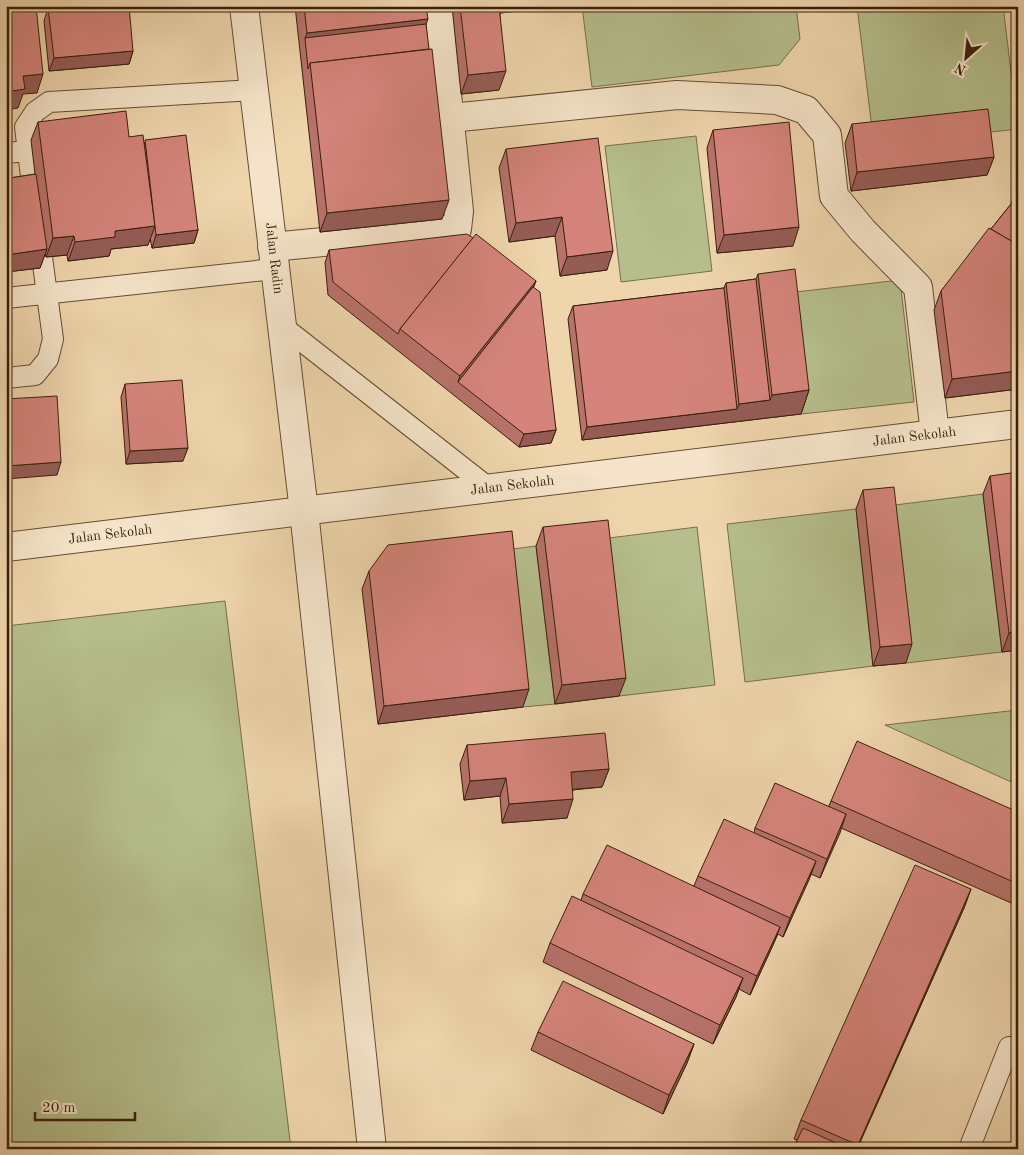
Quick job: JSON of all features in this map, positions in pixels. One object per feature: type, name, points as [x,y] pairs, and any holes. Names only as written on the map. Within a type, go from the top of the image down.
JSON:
[{"type":"street","name":"Jalan Radin","points":[[244,6],[304,511],[372,1149]]},
{"type":"street","points":[[273,258],[457,229],[459,211],[451,118],[438,6]]},
{"type":"street","points":[[451,118],[677,95],[777,100],[806,110],[827,135],[834,196],[863,231],[918,287],[935,434]]},
{"type":"street","name":"Jalan Sekolah","points":[[6,547],[1018,424]]},
{"type":"lane","points":[[6,378],[35,375],[48,360],[53,339],[25,127],[34,112],[49,102],[254,90]]},
{"type":"lane","points":[[6,153],[28,150]]},
{"type":"lane","points":[[6,298],[46,294],[273,258]]},
{"type":"lane","points":[[281,325],[489,488]]},
{"type":"lane","points":[[969,1149],[1009,1047]]},
{"type":"green space","points":[[582,6],[796,6],[800,39],[779,65],[592,87]]},
{"type":"green space","points":[[857,6],[1003,6],[1018,129],[874,145]]},
{"type":"green space","points":[[696,136],[712,271],[621,282],[605,146]]},
{"type":"green space","points":[[900,280],[914,402],[801,414],[787,293]]},
{"type":"green space","points":[[983,494],[1002,652],[906,663],[887,506]]},
{"type":"green space","points":[[856,509],[873,666],[745,682],[727,524]]},
{"type":"green space","points":[[697,527],[715,685],[619,696],[601,539]]},
{"type":"green space","points":[[536,546],[555,704],[523,707],[505,550]]},
{"type":"green space","points":[[225,601],[291,1149],[6,1149],[6,626]]},
{"type":"green space","points":[[1018,710],[1018,785],[885,725]]},
{"type":"building","points":[[36,6],[43,74],[23,76],[25,89],[6,92],[6,7]]},
{"type":"building","points":[[63,6],[129,6],[133,51],[54,58],[48,8]]},
{"type":"building","points":[[304,6],[426,6],[428,19],[307,33]]},
{"type":"building","points":[[460,6],[499,6],[506,71],[468,75]]},
{"type":"building","points":[[426,24],[429,49],[310,63],[308,69],[305,38]]},
{"type":"building","points":[[432,49],[449,200],[327,213],[310,63]]},
{"type":"building","points":[[988,109],[994,157],[857,172],[852,124]]},
{"type":"building","points":[[126,111],[129,137],[143,135],[155,226],[115,231],[115,237],[75,242],[74,236],[53,238],[38,122]]},
{"type":"building","points":[[789,122],[799,227],[724,235],[713,130]]},
{"type":"building","points":[[186,135],[198,230],[156,235],[145,140]]},
{"type":"building","points":[[598,138],[613,251],[567,257],[562,217],[516,223],[506,149]]},
{"type":"building","points":[[6,153],[10,178],[36,174],[47,249],[6,255]]},
{"type":"building","points":[[1018,192],[1018,201],[1013,198]]},
{"type":"building","points":[[1011,204],[1018,208],[1018,245],[991,229]]},
{"type":"building","points":[[989,228],[1018,245],[1018,371],[952,379],[941,291]]},
{"type":"building","points":[[467,234],[473,238],[400,329],[398,334],[333,282],[329,250]]},
{"type":"building","points":[[476,234],[536,281],[460,376],[400,329]]},
{"type":"building","points":[[795,269],[809,390],[772,395],[758,274]]},
{"type":"building","points":[[756,279],[770,400],[739,404],[726,283]]},
{"type":"building","points":[[533,287],[540,292],[556,430],[524,434],[458,382]]},
{"type":"building","points":[[724,288],[737,409],[587,427],[573,306]]},
{"type":"building","points":[[182,380],[188,448],[130,451],[125,384]]},
{"type":"building","points":[[57,396],[61,462],[6,466],[6,399]]},
{"type":"building","points":[[1018,472],[1018,632],[1009,633],[990,476]]},
{"type":"building","points":[[894,487],[912,644],[880,647],[863,490]]},
{"type":"building","points":[[608,520],[626,678],[562,685],[543,527]]},
{"type":"building","points":[[512,531],[529,689],[384,706],[369,571],[388,545]]},
{"type":"building","points":[[605,733],[609,769],[571,772],[573,799],[509,804],[506,778],[470,781],[467,745]]},
{"type":"building","points":[[857,741],[1018,812],[1018,884],[831,801]]},
{"type":"building","points":[[775,783],[846,814],[827,859],[755,828]]},
{"type":"building","points":[[724,819],[816,861],[790,918],[698,876]]},
{"type":"building","points":[[607,845],[780,927],[757,976],[583,894]]},
{"type":"building","points":[[915,865],[971,889],[858,1145],[801,1120]]},
{"type":"building","points":[[572,896],[743,978],[720,1025],[550,943]]},
{"type":"building","points":[[563,981],[694,1044],[669,1095],[538,1032]]},
{"type":"building","points":[[803,1128],[849,1149],[793,1149]]}]
